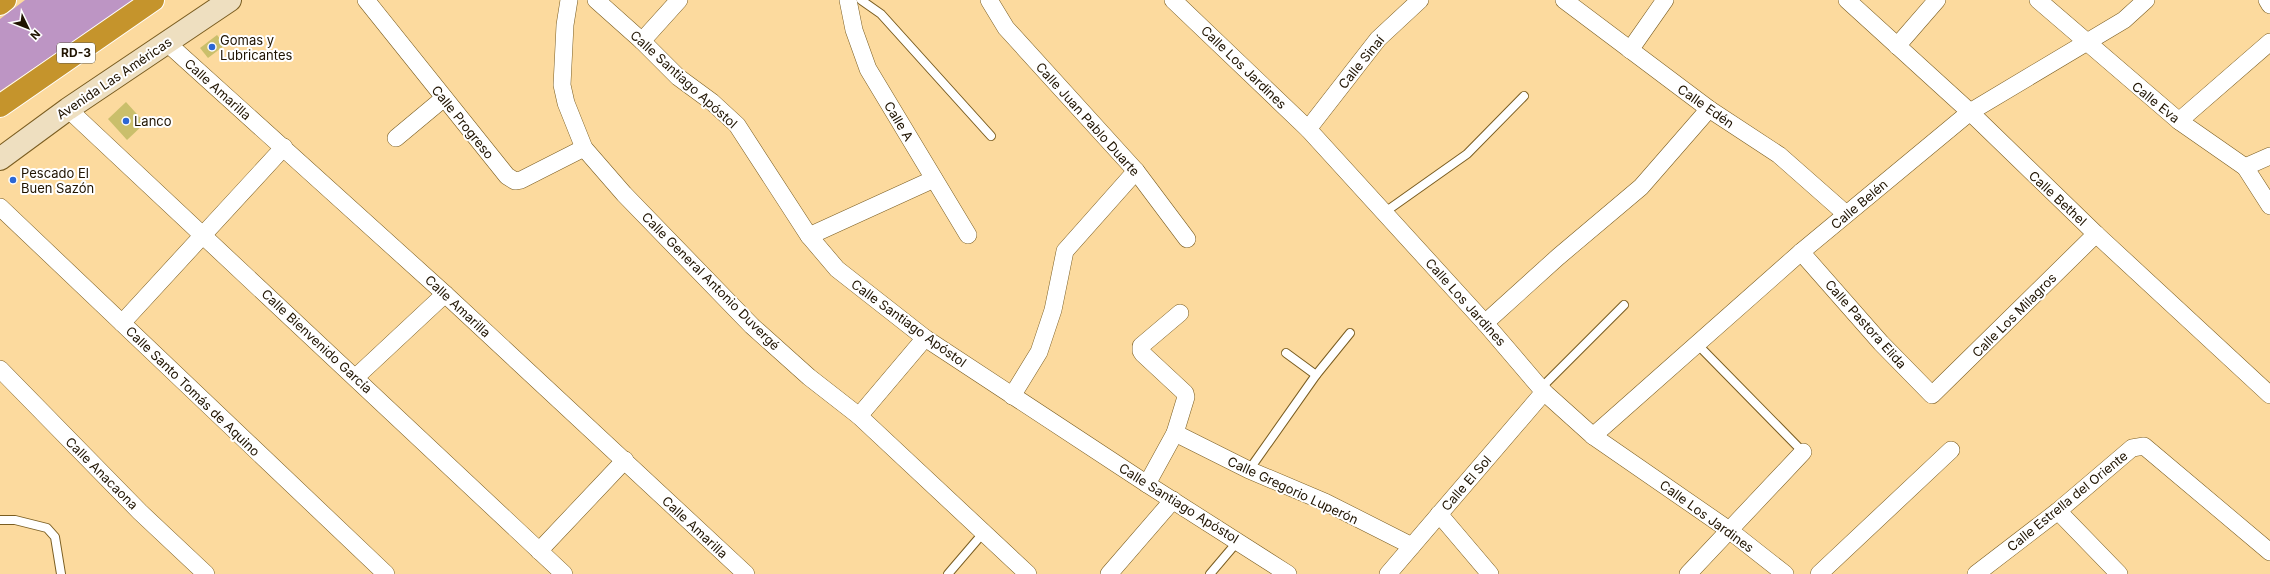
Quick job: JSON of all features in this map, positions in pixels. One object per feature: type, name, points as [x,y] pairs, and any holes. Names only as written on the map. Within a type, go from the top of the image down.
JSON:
[{"type":"highway","points":[[0,4],[5,0]]},
{"type":"highway","name":"RD-3","points":[[0,106],[153,0]]},
{"type":"main road","name":"Avenida Las Américas","points":[[0,158],[68,109],[230,0]]},
{"type":"street","name":"Calle Progreso","points":[[366,0],[444,98],[508,176],[514,181],[521,180],[584,148]]},
{"type":"street","name":"Calle General Antonio Duvergé","points":[[569,0],[565,25],[562,85],[566,103],[584,148],[624,194],[752,326],[809,377],[859,416],[1028,574]]},
{"type":"street","name":"Calle Santiago Apóstol","points":[[596,0],[642,41],[678,77],[712,102],[737,125],[809,236],[837,269],[924,338],[1146,484],[1288,574]]},
{"type":"street","points":[[642,41],[679,0]]},
{"type":"street","name":"Calle A","points":[[848,0],[854,30],[868,69],[968,235]]},
{"type":"street","name":"Calle Juan Pablo Duarte","points":[[989,0],[1006,28],[1136,171],[1187,239]]},
{"type":"street","name":"Calle Los Jardines","points":[[1173,0],[1308,129],[1486,323],[1543,390],[1593,436],[1729,530],[1785,574]]},
{"type":"street","name":"Calle Sinaí","points":[[1308,129],[1378,39],[1420,0]]},
{"type":"street","name":"Calle Edén","points":[[1564,0],[1709,109],[1779,155],[1846,214]]},
{"type":"street","points":[[1630,50],[1665,0]]},
{"type":"street","name":"Calle Bethel","points":[[1847,0],[1970,112],[2096,234],[2270,395]]},
{"type":"street","points":[[1897,46],[1937,0]]},
{"type":"street","name":"Calle Eva","points":[[2038,0],[2085,42],[2179,121],[2245,167],[2270,206]]},
{"type":"street","name":"Calle Belén","points":[[1593,436],[1698,345],[1801,252],[1970,112],[2124,20],[2146,0]]},
{"type":"street","points":[[2267,0],[2270,5]]},
{"type":"street","name":"Calle Amarilla","points":[[166,42],[445,294],[746,574]]},
{"type":"street","points":[[2179,121],[2270,42]]},
{"type":"street","points":[[396,138],[444,98]]},
{"type":"street","name":"Calle Bienvenido García","points":[[68,109],[356,377],[564,574]]},
{"type":"street","points":[[1486,323],[1558,257],[1641,187],[1709,109]]},
{"type":"street","points":[[122,323],[284,147]]},
{"type":"street","points":[[2245,167],[2270,156]]},
{"type":"street","points":[[1012,396],[1039,352],[1053,310],[1064,251],[1136,171]]},
{"type":"street","points":[[809,236],[934,179]]},
{"type":"street","name":"Calle Santo Tomás de Aquino","points":[[0,207],[386,574]]},
{"type":"street","name":"Calle Los Milagros","points":[[1932,395],[2096,234]]},
{"type":"street","name":"Calle Pastora Elida","points":[[1801,252],[1881,343],[1932,395]]},
{"type":"street","points":[[356,377],[445,294]]},
{"type":"street","points":[[1146,484],[1175,433],[1186,397],[1184,393],[1141,351],[1141,346],[1180,313]]},
{"type":"street","points":[[859,416],[924,338]]},
{"type":"street","name":"Calle Anacaona","points":[[0,369],[140,512],[206,574]]},
{"type":"street","name":"Calle El Sol","points":[[1388,574],[1543,390]]},
{"type":"street","name":"Calle Gregorio Luperón","points":[[1175,433],[1249,470],[1325,502],[1412,546]]},
{"type":"street","name":"Calle Estrella del Oriente","points":[[1976,574],[2058,511],[2132,448],[2144,446],[2270,552]]},
{"type":"street","points":[[1819,574],[1951,450]]},
{"type":"street","points":[[1688,574],[1729,530],[1805,454]]},
{"type":"street","points":[[539,551],[625,460]]},
{"type":"street","points":[[1109,574],[1173,500]]},
{"type":"street","points":[[2058,511],[2119,574]]},
{"type":"street","points":[[1439,514],[1490,574]]},
{"type":"lane","points":[[861,0],[881,14],[991,136]]},
{"type":"lane","points":[[1385,212],[1467,154],[1524,96]]},
{"type":"lane","points":[[1543,390],[1624,305]]},
{"type":"lane","points":[[1249,470],[1316,375],[1350,333]]},
{"type":"lane","points":[[1698,345],[1805,454]]},
{"type":"lane","points":[[1286,353],[1316,375]]},
{"type":"lane","points":[[0,520],[16,520],[47,528],[55,536],[61,574]]},
{"type":"lane","points":[[948,574],[984,532]]},
{"type":"lane","points":[[1210,574],[1238,541]]},
{"type":"shaded area","points":[[25,0],[134,0],[0,91],[0,19]]},
{"type":"building","name":"Gomas y Lubricantes","points":[[217,35],[225,45],[208,58],[200,48]]},
{"type":"building","name":"Lanco","points":[[126,102],[145,123],[127,140],[108,119]]},
{"type":"place","name":"Gomas y Lubricantes","points":[[212,47]]},
{"type":"place","name":"Lanco","points":[[126,121]]},
{"type":"place","name":"Pescado El Buen Sazón","points":[[13,180]]}]
